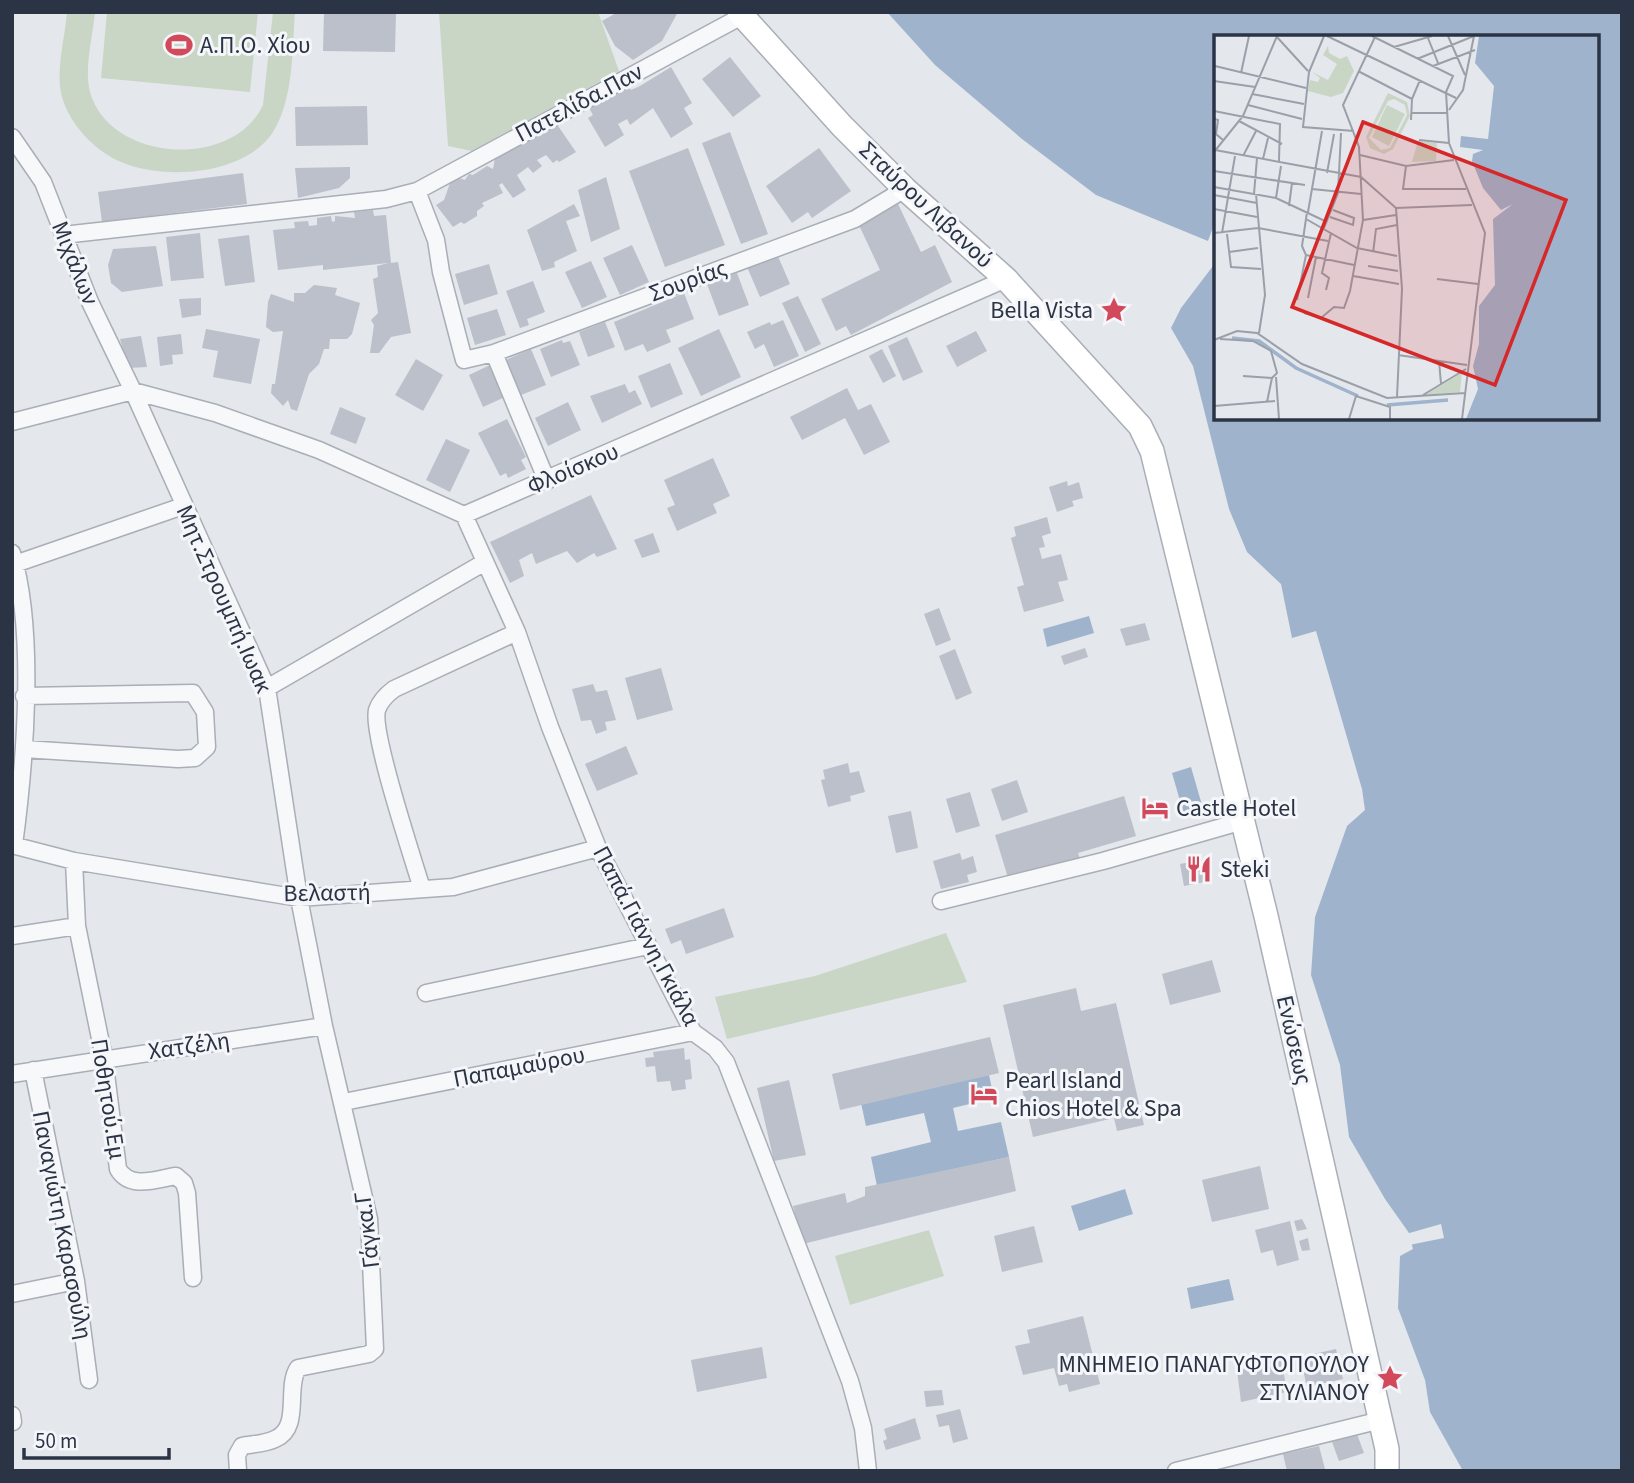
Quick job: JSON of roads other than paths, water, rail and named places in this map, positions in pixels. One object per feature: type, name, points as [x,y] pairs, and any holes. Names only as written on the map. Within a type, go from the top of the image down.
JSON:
[{"type":"main road","name":"Σταύρου Λιβανού","points":[[741,14],[785,66],[905,189],[1006,279],[1140,426],[1152,451],[1197,631]]},
{"type":"main road","name":"Ενώσεως","points":[[1197,631],[1381,1420],[1387,1460],[1397,1471]]},
{"type":"main road","points":[[1375,1471],[1387,1460]]},
{"type":"street","name":"Πατελίδα.Παν","points":[[63,235],[386,199],[417,191],[741,14]]},
{"type":"street","name":"Μιχάλων","points":[[12,137],[43,182],[90,302],[133,391]]},
{"type":"street","name":"Σουρίας","points":[[417,191],[436,240],[441,272],[464,360],[494,353],[855,219],[905,189]]},
{"type":"street","name":"Φλοίσκου","points":[[464,515],[1006,279]]},
{"type":"street","points":[[494,353],[547,481]]},
{"type":"street","points":[[12,422],[133,391],[215,413],[319,450],[464,515]]},
{"type":"street","name":"Μητ.Στρουμπή.Ιωακ","points":[[133,391],[267,688],[299,898]]},
{"type":"street","points":[[13,845],[16,797],[24,749],[24,633],[13,561],[183,506]]},
{"type":"street","name":"Παπά.Γιάννη.Γκιάλα","points":[[464,515],[517,632],[550,727],[598,848],[693,1032],[715,1048],[726,1062],[850,1381],[863,1428],[868,1471]]},
{"type":"street","points":[[267,688],[485,562]]},
{"type":"street","points":[[422,889],[380,744],[376,712],[394,689],[517,632]]},
{"type":"street","points":[[24,696],[193,693],[203,705],[207,747],[195,758],[178,760],[24,749]]},
{"type":"street","points":[[941,901],[1104,861],[1242,821]]},
{"type":"street","name":"Βελαστή","points":[[13,845],[74,860],[299,898],[453,887],[598,848]]},
{"type":"street","name":"Ποθητού.Εμ","points":[[74,860],[77,926],[104,1058],[118,1170],[122,1177],[133,1183],[176,1176],[184,1183],[193,1278]]},
{"type":"street","name":"Γάγκα.Γ","points":[[238,1471],[239,1449],[274,1440],[287,1427],[294,1376],[298,1368],[369,1354],[375,1349],[369,1219],[344,1102],[324,1026],[299,898]]},
{"type":"street","points":[[12,936],[77,926]]},
{"type":"street","points":[[426,993],[648,946]]},
{"type":"street","name":"Χατζέλη","points":[[12,1074],[324,1026]]},
{"type":"street","name":"Παπαμαύρου","points":[[344,1102],[693,1032]]},
{"type":"street","name":"Παναγιώτη Καρασούλη","points":[[33,1070],[76,1281],[89,1380]]},
{"type":"street","points":[[12,1294],[76,1281]]},
{"type":"street","points":[[1179,1470],[1381,1420]]},
{"type":"water","points":[[887,12],[1622,12],[1622,1471],[1463,1471],[1430,1412],[1425,1380],[1398,1308],[1400,1256],[1413,1249],[1409,1233],[1385,1199],[1349,1137],[1340,1065],[1311,975],[1315,917],[1347,826],[1365,810],[1362,789],[1316,631],[1292,638],[1281,584],[1247,552],[1229,509],[1193,366],[1171,328],[1181,308],[1214,265],[1214,420],[1599,420],[1599,35],[1214,35],[1214,224],[1208,241],[1096,195],[1022,139],[935,65]]},
{"type":"water","points":[[1089,616],[1094,633],[1047,647],[1043,629]]},
{"type":"water","points":[[1191,767],[1204,812],[1185,818],[1172,773]]},
{"type":"water","points":[[989,1075],[994,1098],[953,1108],[958,1131],[1001,1122],[1009,1157],[877,1186],[871,1157],[931,1142],[924,1113],[866,1126],[861,1103]]},
{"type":"water","points":[[1125,1189],[1133,1214],[1079,1231],[1071,1206]]},
{"type":"water","points":[[1229,1279],[1234,1300],[1191,1309],[1187,1288]]},
{"type":"place","name":"Α.Π.Ο. Χίου","points":[[179,45]]},
{"type":"place","name":"Bella Vista","points":[[1114,310]]},
{"type":"place","name":"Castle Hotel","points":[[1155,808]]},
{"type":"place","name":"Steki","points":[[1199,869]]},
{"type":"place","name":"Pearl Island Chios Hotel & Spa","points":[[984,1094]]},
{"type":"place","name":"ΜΝΗΜΕΙΟ ΠΑΝΑΓΥΦΤΟΠΟΥΛΟΥ ΣΤΥΛΙΑΝΟΥ","points":[[1390,1378]]}]
